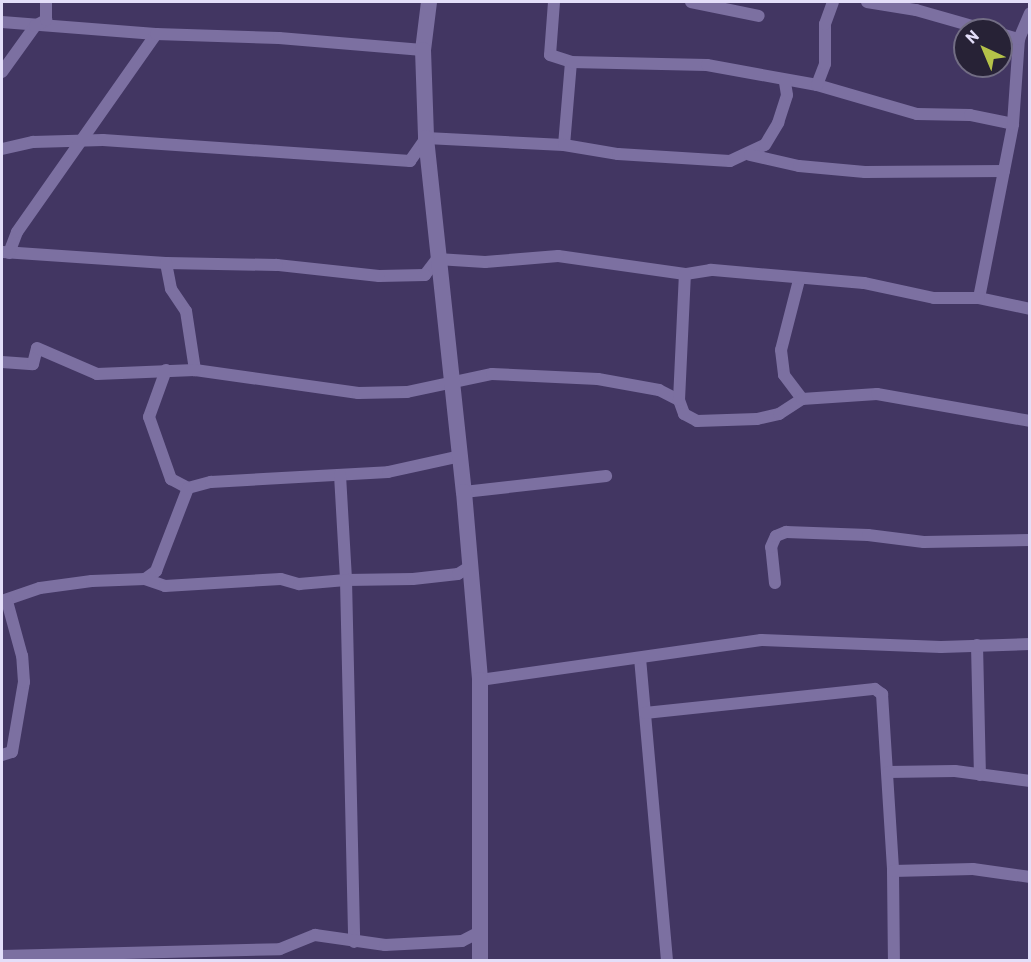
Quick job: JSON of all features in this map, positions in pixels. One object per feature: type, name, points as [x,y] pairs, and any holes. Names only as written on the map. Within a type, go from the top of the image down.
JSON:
[{"type":"main road","points":[[429,2],[423,50],[426,138],[436,259],[461,456],[480,680],[480,960]]},
{"type":"street","points":[[2,72],[35,26],[46,20],[46,2]]},
{"type":"street","points":[[554,2],[550,55],[571,62],[697,64],[785,82],[817,86],[917,114],[970,115],[1013,124]]},
{"type":"street","points":[[691,2],[759,16]]},
{"type":"street","points":[[817,86],[825,64],[825,24],[833,2]]},
{"type":"street","points":[[867,2],[916,10],[953,21]]},
{"type":"street","points":[[979,298],[1013,124],[1019,39],[1029,13]]},
{"type":"street","points":[[2,22],[156,34],[279,38],[423,50]]},
{"type":"street","points":[[156,34],[79,141],[5,253],[166,263],[277,265],[379,276],[425,275],[436,259],[485,262],[558,256],[686,274],[711,270],[799,280],[864,283],[934,298],[979,298],[1029,309]]},
{"type":"street","points":[[1013,37],[1019,39]]},
{"type":"street","points":[[564,145],[571,62]]},
{"type":"street","points":[[2,149],[33,142],[79,141],[410,161],[426,138],[564,145],[683,160],[730,161],[750,155],[765,145],[778,123],[787,95],[785,82]]},
{"type":"street","points":[[750,155],[799,166],[864,172],[1004,171]]},
{"type":"street","points":[[166,263],[171,289],[186,311],[195,370]]},
{"type":"street","points":[[686,274],[679,400],[689,419],[736,422],[779,414],[802,399],[896,394],[952,410],[1029,421]]},
{"type":"street","points":[[799,280],[781,350],[784,375],[802,399]]},
{"type":"street","points":[[2,362],[33,364],[37,348],[97,374],[195,370],[332,391],[407,392],[453,385],[492,374],[598,379],[659,390],[679,400]]},
{"type":"street","points":[[166,370],[149,417],[171,479],[188,488],[211,482],[388,472],[461,456]]},
{"type":"street","points":[[340,475],[346,580],[354,942]]},
{"type":"street","points":[[464,492],[606,476]]},
{"type":"street","points":[[145,579],[156,571],[188,488]]},
{"type":"street","points":[[775,583],[771,547],[776,536],[786,532],[868,535],[924,542],[1029,540]]},
{"type":"street","points":[[2,755],[12,752],[24,682],[22,656],[4,601],[40,588],[92,580],[145,579],[165,586],[281,579],[299,584],[346,580],[413,579],[458,574],[471,566]]},
{"type":"street","points":[[480,680],[760,640],[1029,644]]},
{"type":"street","points":[[977,645],[980,775]]},
{"type":"street","points":[[640,658],[667,960]]},
{"type":"street","points":[[645,712],[875,689],[884,702],[893,871],[894,960]]},
{"type":"street","points":[[888,772],[980,775],[1029,780]]},
{"type":"street","points":[[893,871],[973,869],[1029,877]]},
{"type":"street","points":[[2,956],[280,949],[315,935],[354,942],[462,941],[480,932]]},
{"type":"street","points":[[462,941],[480,960]]}]
